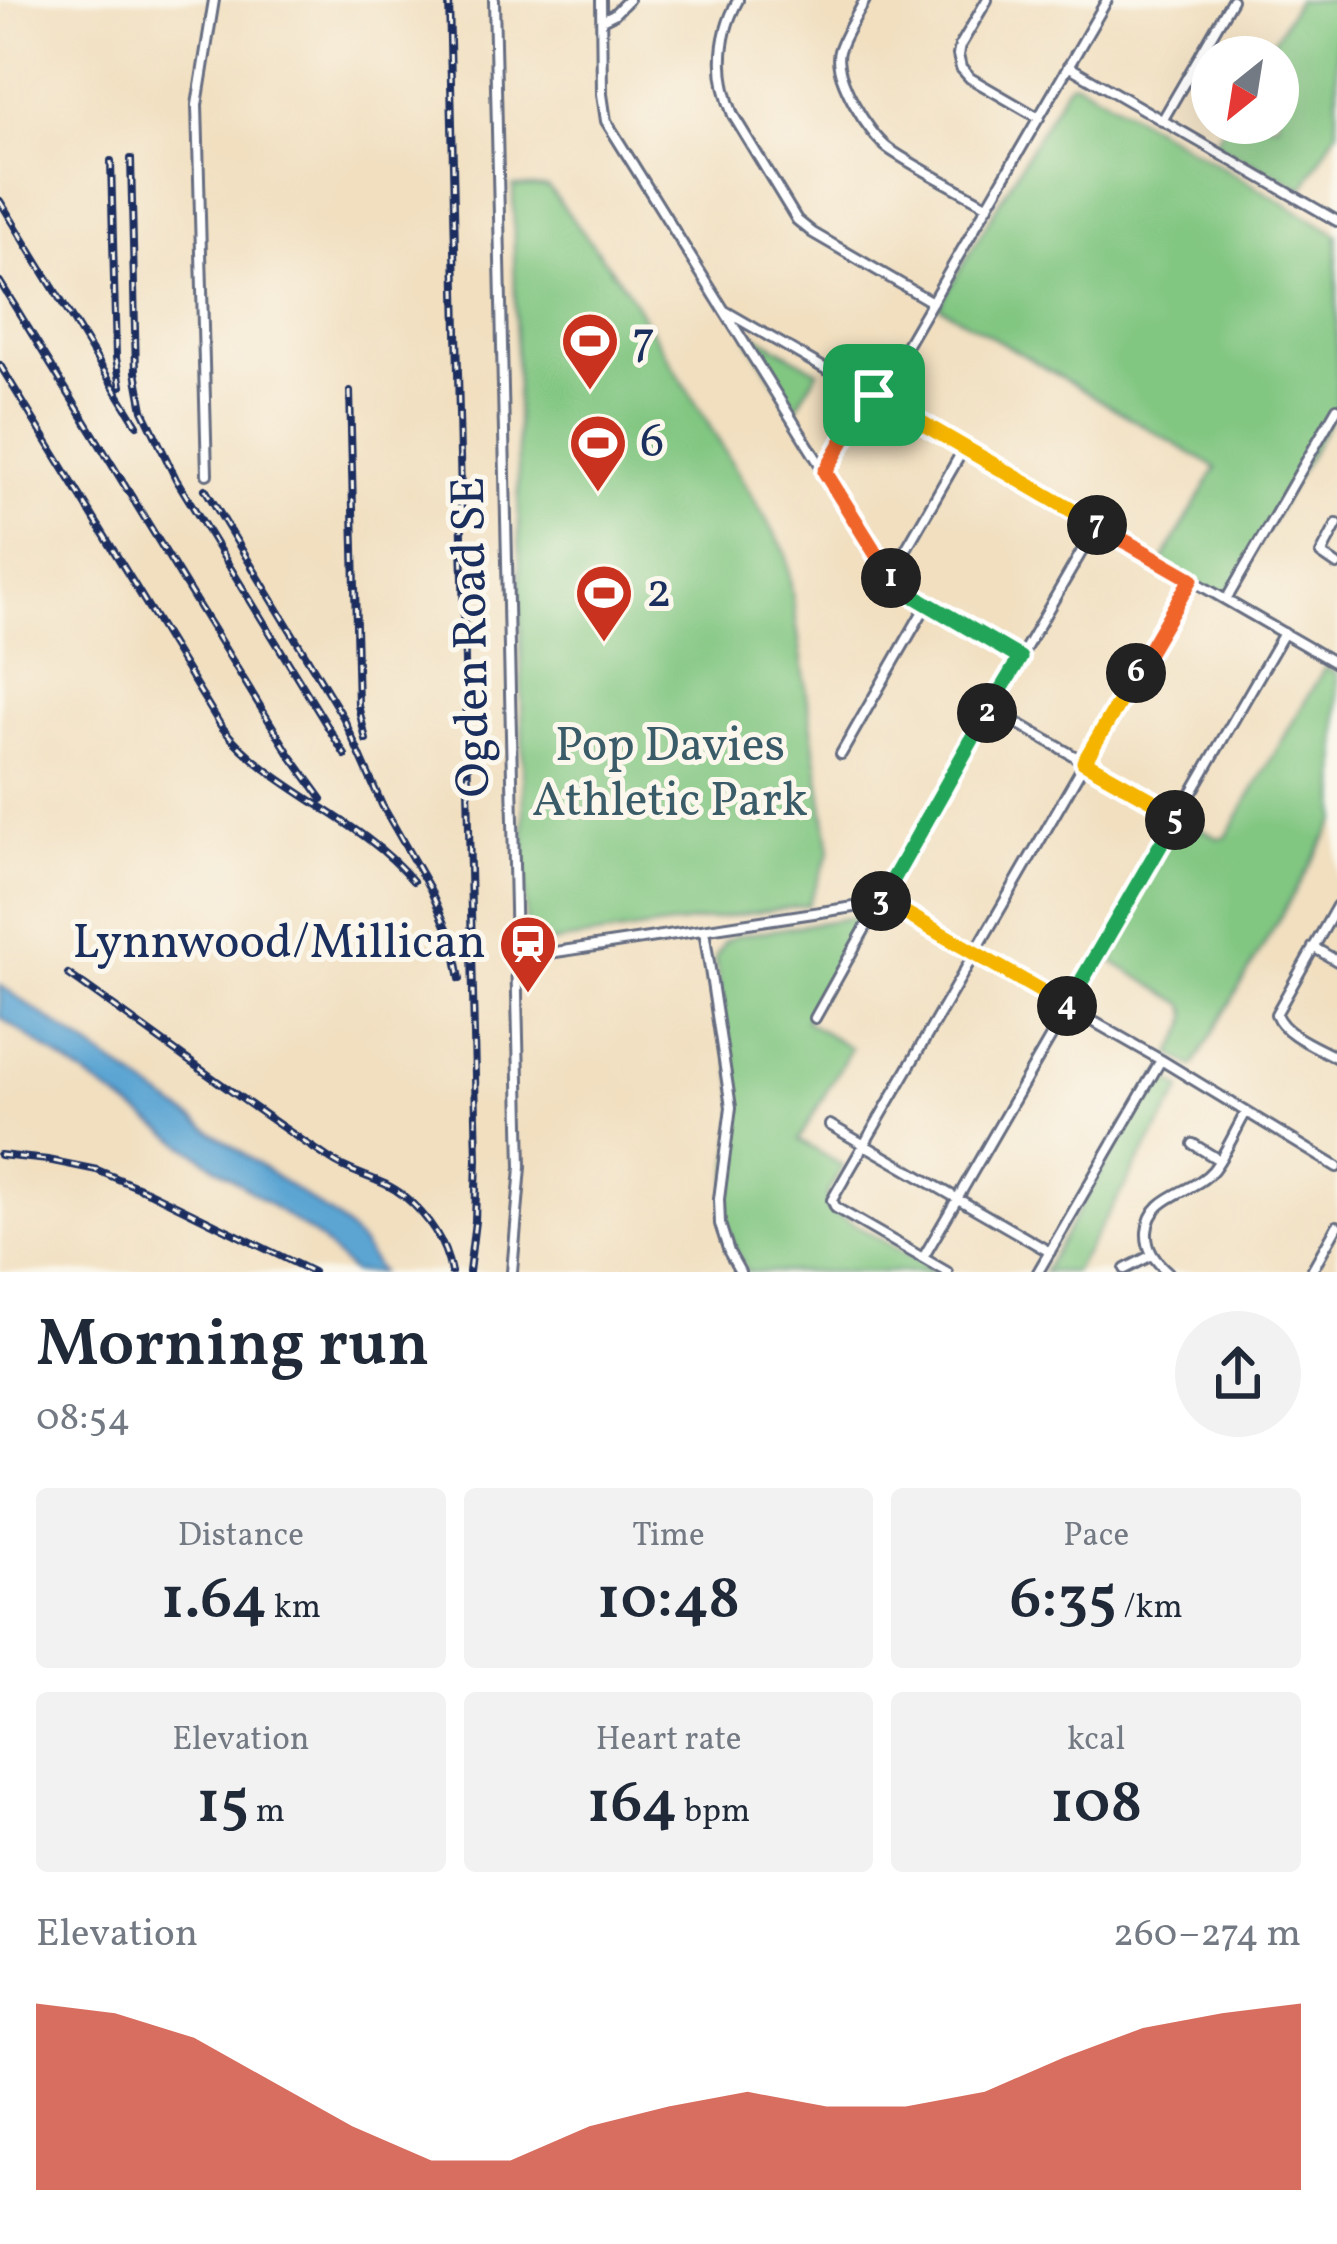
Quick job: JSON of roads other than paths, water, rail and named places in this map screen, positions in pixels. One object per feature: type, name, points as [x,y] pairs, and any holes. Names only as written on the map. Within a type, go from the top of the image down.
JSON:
[{"type":"street","points":[[207,475],[197,105],[214,0]]},
{"type":"street","name":"Ogden Road SE","points":[[494,0],[521,1167],[512,1272]]},
{"type":"street","points":[[601,0],[606,121],[890,577],[897,586],[1020,658]]},
{"type":"street","points":[[602,20],[628,0]]},
{"type":"street","points":[[738,0],[722,47],[726,97],[794,215],[807,229],[932,302]]},
{"type":"street","points":[[865,0],[839,50],[841,80],[853,101],[884,146],[988,206]]},
{"type":"street","points":[[987,0],[960,46],[961,68],[1039,118]]},
{"type":"street","points":[[825,472],[863,406],[883,386],[1107,0]]},
{"type":"street","points":[[1162,121],[1232,0]]},
{"type":"street","points":[[1068,66],[1337,221]]},
{"type":"street","points":[[724,310],[1337,664]]},
{"type":"street","points":[[1226,600],[1337,408]]},
{"type":"street","points":[[890,577],[964,448]]},
{"type":"street","points":[[1337,524],[1321,554],[1337,566]]},
{"type":"street","points":[[814,1018],[1097,525]]},
{"type":"street","points":[[947,1272],[832,1204],[1191,579]]},
{"type":"street","points":[[841,754],[927,604]]},
{"type":"street","points":[[923,1258],[1284,633]]},
{"type":"street","points":[[991,707],[1178,815]]},
{"type":"street","points":[[516,958],[880,903],[1161,1060],[1337,1167]]},
{"type":"street","points":[[1337,907],[1277,1007],[1276,1018],[1283,1027],[1337,1058]]},
{"type":"street","points":[[704,930],[731,1106],[720,1224],[740,1272]]},
{"type":"street","points":[[1313,947],[1337,961]]},
{"type":"street","points":[[1039,1272],[1161,1060]]},
{"type":"street","points":[[1168,1272],[1147,1242],[1155,1208],[1203,1180],[1246,1112]]},
{"type":"street","points":[[830,1125],[1050,1252]]},
{"type":"street","points":[[1193,1144],[1219,1160]]},
{"type":"street","points":[[1311,1272],[1337,1226]]},
{"type":"street","points":[[1125,1269],[1152,1255]]},
{"type":"water","points":[[0,985],[337,1219],[380,1272],[352,1272],[318,1238],[0,1017]]},
{"type":"railway","points":[[449,0],[477,1159],[469,1272]]},
{"type":"railway","points":[[131,159],[136,372],[143,410],[176,479],[345,755]]},
{"type":"railway","points":[[111,161],[116,358],[121,386]]},
{"type":"railway","points":[[0,201],[137,425]]},
{"type":"railway","points":[[0,282],[290,755],[322,799]]},
{"type":"railway","points":[[0,365],[221,726],[265,769],[368,839],[413,881]]},
{"type":"railway","points":[[350,391],[358,705],[366,740]]},
{"type":"railway","points":[[205,489],[343,717],[382,805],[430,889],[453,942],[460,979]]},
{"type":"railway","points":[[68,974],[330,1159],[404,1196],[434,1230],[451,1272]]},
{"type":"railway","points":[[0,1155],[97,1170],[313,1272]]},
{"type":"place","name":"7","points":[[590,392]]},
{"type":"place","name":"6","points":[[598,494]]},
{"type":"place","name":"2","points":[[604,644]]},
{"type":"place","name":"Lynnwood/Millican","points":[[528,995]]},
{"type":"park label","name":"Pop Davies Athletic Park","points":[[670,774]]}]
